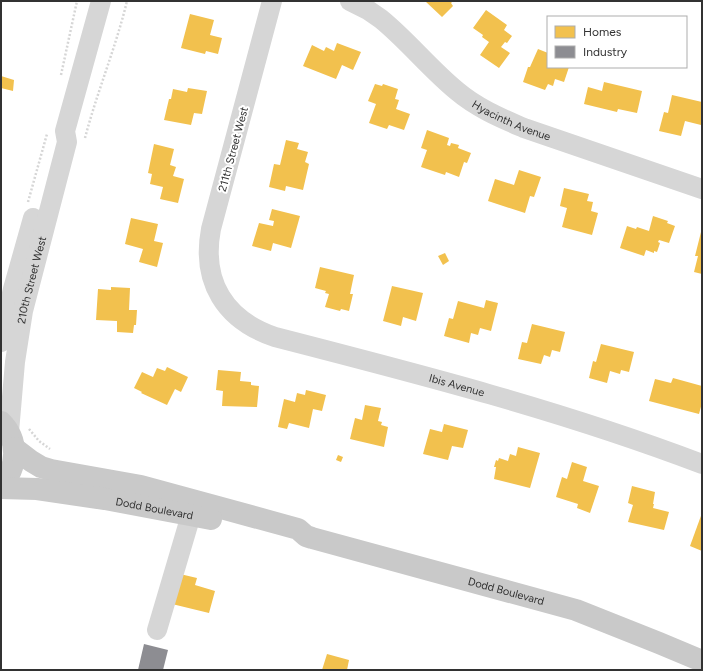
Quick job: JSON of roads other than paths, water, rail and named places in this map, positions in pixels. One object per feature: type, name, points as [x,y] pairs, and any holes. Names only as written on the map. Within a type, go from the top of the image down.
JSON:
[{"type":"main road","points":[[1,485],[6,480],[14,460],[13,433]]},
{"type":"main road","name":"Dodd Boulevard","points":[[13,433],[31,461],[41,467],[141,486],[298,529],[306,536],[576,610],[702,661]]},
{"type":"main road","name":"Dodd Boulevard","points":[[1,488],[37,489],[105,498],[296,538],[306,536]]},
{"type":"street","name":"210th Street West","points":[[1,342],[13,289],[57,130],[101,1]]},
{"type":"street","name":"211th Street West","points":[[220,296],[212,280],[208,246],[211,229],[272,1]]},
{"type":"street","name":"Hyacinth Avenue","points":[[350,1],[368,10],[381,19],[457,91],[478,106],[500,118],[524,128],[702,188]]},
{"type":"street","name":"210th Street West","points":[[13,433],[14,362],[23,311],[67,142],[57,130]]},
{"type":"street","name":"Ibis Avenue","points":[[220,296],[231,311],[259,332],[501,397],[632,439],[702,464]]},
{"type":"street","points":[[157,630],[191,515]]}]
